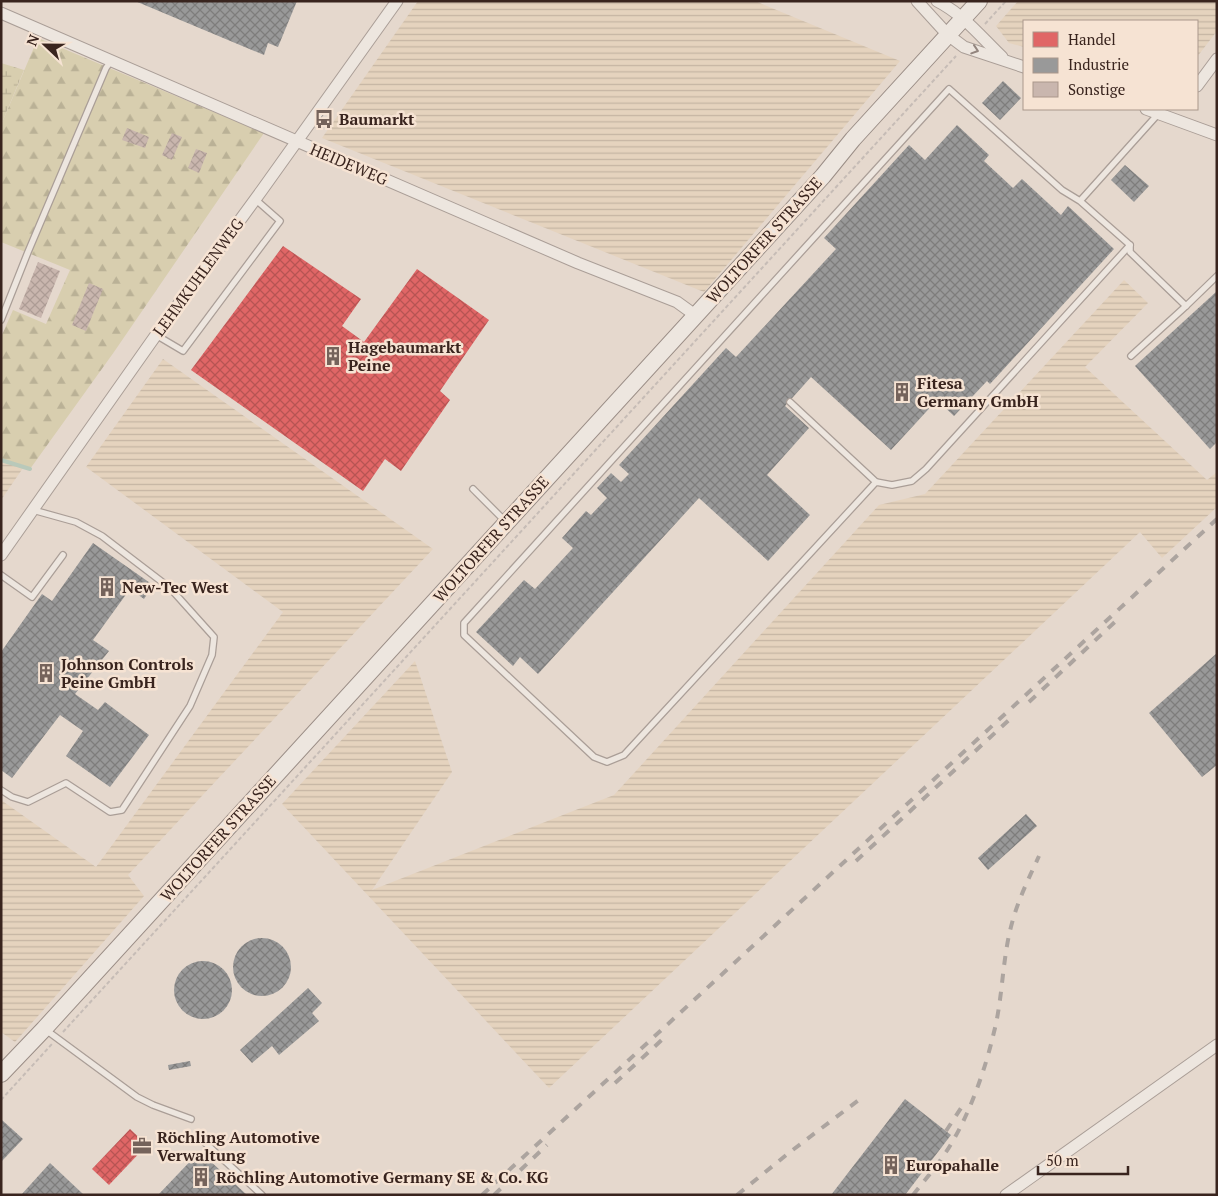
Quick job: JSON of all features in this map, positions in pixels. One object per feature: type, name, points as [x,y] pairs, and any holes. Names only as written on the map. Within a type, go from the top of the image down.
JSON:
[{"type":"main road","name":"WOLTORFER STRASSE","points":[[1,1074],[50,1034],[506,523],[823,176],[979,1]]},
{"type":"street","name":"LEHMKUHLENWEG","points":[[1,555],[156,335],[397,1]]},
{"type":"street","points":[[917,1],[948,35],[964,47],[1023,67]]},
{"type":"street","points":[[937,1],[949,7],[962,18],[1005,60]]},
{"type":"street","name":"HEIDEWEG","points":[[1,13],[578,263],[677,302],[695,315]]},
{"type":"street","points":[[1198,85],[1217,59]]},
{"type":"street","points":[[1149,110],[1159,113],[1176,114],[1217,135]]},
{"type":"street","points":[[1006,1195],[1217,1045]]},
{"type":"lane","points":[[1,320],[98,85],[111,60]]},
{"type":"lane","points":[[876,482],[624,755],[607,762],[594,757],[464,635],[464,624],[949,89],[1062,190],[1080,201],[1130,245],[1130,252],[1186,306]]},
{"type":"lane","points":[[1080,201],[1159,113]]},
{"type":"lane","points":[[156,335],[183,351],[280,222],[255,199]]},
{"type":"lane","points":[[790,402],[876,482],[892,484],[912,481],[926,469],[1130,245]]},
{"type":"lane","points":[[1131,356],[1217,276]]},
{"type":"lane","points":[[473,489],[506,523]]},
{"type":"lane","points":[[1,790],[12,797],[28,802],[66,784],[110,812],[122,810],[190,706],[212,656],[214,637],[170,588],[102,536],[76,522],[33,510]]},
{"type":"lane","points":[[1,575],[32,597],[63,555]]},
{"type":"lane","points":[[50,1034],[137,1097],[191,1119]]},
{"type":"lane","points":[[203,1141],[262,1195]]},
{"type":"path","points":[[977,33],[1006,1]]},
{"type":"path","points":[[1,1100],[50,1034],[964,47]]},
{"type":"shaded area","points":[[418,1],[755,1],[900,61],[704,292],[322,138]]},
{"type":"shaded area","points":[[1018,1],[1217,1],[1217,31],[1198,56],[1198,20],[1023,20],[1023,47],[1009,43],[996,26]]},
{"type":"shaded area","points":[[1124,280],[1148,303],[1085,367],[1207,480],[1217,472],[1217,507],[1162,558],[1140,532],[549,1088],[282,804],[415,661],[452,772],[372,890],[614,795],[879,505],[925,494]]},
{"type":"shaded area","points":[[163,359],[433,549],[128,875],[144,896],[15,1042],[1,1032],[1,800],[96,867],[283,612],[86,467]]},
{"type":"shaded area","points":[[1,462],[23,468],[1,500]]},
{"type":"green space","points":[[38,38],[264,133],[114,352],[30,469],[1,460],[1,337],[13,310],[46,324],[70,270],[1,242],[1,125]]},
{"type":"green space","points":[[1,63],[24,70],[1,125]]},
{"type":"building: Handel","name":"Hagebaumarkt Peine","points":[[283,246],[361,299],[342,326],[364,342],[417,269],[489,320],[440,391],[450,400],[401,471],[385,459],[363,491],[191,370]]},
{"type":"building: Handel","points":[[130,1129],[147,1145],[109,1185],[92,1169]]},
{"type":"building: Industrie","points":[[135,1],[297,1],[278,47],[268,43],[264,55]]},
{"type":"building: Industrie","points":[[1003,81],[1021,98],[1000,120],[982,103]]},
{"type":"building: Industrie","name":"Fitesa Germany GmbH","points":[[957,125],[989,155],[984,161],[1013,188],[1022,179],[1061,215],[1068,206],[1114,249],[990,384],[987,381],[954,416],[937,400],[891,450],[811,377],[785,406],[809,428],[767,475],[810,515],[768,561],[699,498],[538,674],[520,657],[513,666],[476,632],[524,580],[535,589],[573,548],[562,538],[586,511],[591,515],[607,498],[597,488],[611,473],[621,482],[629,474],[619,465],[726,348],[736,357],[836,249],[824,238],[909,145],[925,160]]},
{"type":"building: Industrie","points":[[1125,165],[1149,186],[1134,202],[1111,180]]},
{"type":"building: Industrie","points":[[1217,291],[1217,442],[1210,449],[1135,366]]},
{"type":"building: Industrie","name":"Johnson Controls Peine GmbH","points":[[93,543],[153,585],[144,599],[130,589],[93,640],[109,651],[75,694],[98,710],[105,702],[149,735],[110,787],[66,756],[83,731],[60,715],[12,778],[1,770],[1,652],[42,594],[52,601]]},
{"type":"building: Industrie","points":[[1217,653],[1217,765],[1202,777],[1149,713]]},
{"type":"building: Industrie","points":[[1026,814],[1037,826],[988,870],[978,858]]},
{"type":"building: Industrie","points":[[262,938],[273,940],[286,951],[291,967],[289,978],[278,991],[262,996],[251,994],[238,983],[233,967],[235,956],[246,943]]},
{"type":"building: Industrie","points":[[203,961],[214,963],[227,974],[232,990],[230,1001],[219,1014],[203,1019],[192,1017],[179,1006],[174,990],[176,979],[187,966]]},
{"type":"building: Industrie","points":[[308,988],[322,1003],[312,1013],[319,1021],[279,1055],[272,1046],[252,1063],[240,1050]]},
{"type":"building: Industrie","points":[[190,1061],[191,1066],[169,1070],[168,1065]]},
{"type":"building: Industrie","name":"Europahalle","points":[[905,1099],[951,1135],[905,1195],[831,1195]]},
{"type":"building: Industrie","points":[[1,1121],[23,1139],[1,1162]]},
{"type":"building: Industrie","name":"Röchling Automotive Germany SE & Co. KG","points":[[200,1151],[209,1160],[247,1195],[158,1195]]},
{"type":"building: Industrie","points":[[50,1163],[84,1195],[21,1195]]},
{"type":"building: Sonstige","points":[[127,128],[149,137],[145,148],[122,140]]},
{"type":"building: Sonstige","points":[[172,133],[182,137],[172,160],[162,155]]},
{"type":"building: Sonstige","points":[[196,149],[207,153],[199,173],[188,168]]},
{"type":"building: Sonstige","points":[[38,262],[60,271],[41,318],[19,309]]},
{"type":"building: Sonstige","points":[[89,283],[103,289],[86,331],[72,325]]},
{"type":"waterway","points":[[1,460],[30,469]]},
{"type":"railway","points":[[482,1195],[1217,519]]},
{"type":"railway","points":[[1029,702],[1117,620]]},
{"type":"railway","points":[[856,861],[1010,719]]},
{"type":"railway","points":[[913,1195],[954,1139],[975,1094],[986,1063],[997,1019],[1006,950],[1014,914],[1039,856]]},
{"type":"railway","points":[[615,1083],[665,1037]]},
{"type":"railway","points":[[737,1195],[864,1096]]},
{"type":"railway","points":[[946,1131],[965,1102]]},
{"type":"railway","points":[[494,1195],[547,1145]]},
{"type":"place","name":"Baumarkt","points":[[324,119]]},
{"type":"place","name":"Hagebaumarkt Peine","points":[[333,356]]},
{"type":"place","name":"Fitesa Germany GmbH","points":[[902,392]]},
{"type":"place","name":"New-Tec West","points":[[107,587]]},
{"type":"place","name":"Johnson Controls Peine GmbH","points":[[46,673]]},
{"type":"place","name":"Röchling Automotive Verwaltung","points":[[142,1146]]},
{"type":"place","name":"Europahalle","points":[[891,1165]]},
{"type":"place","name":"Röchling Automotive Germany SE & Co. KG","points":[[201,1177]]}]
